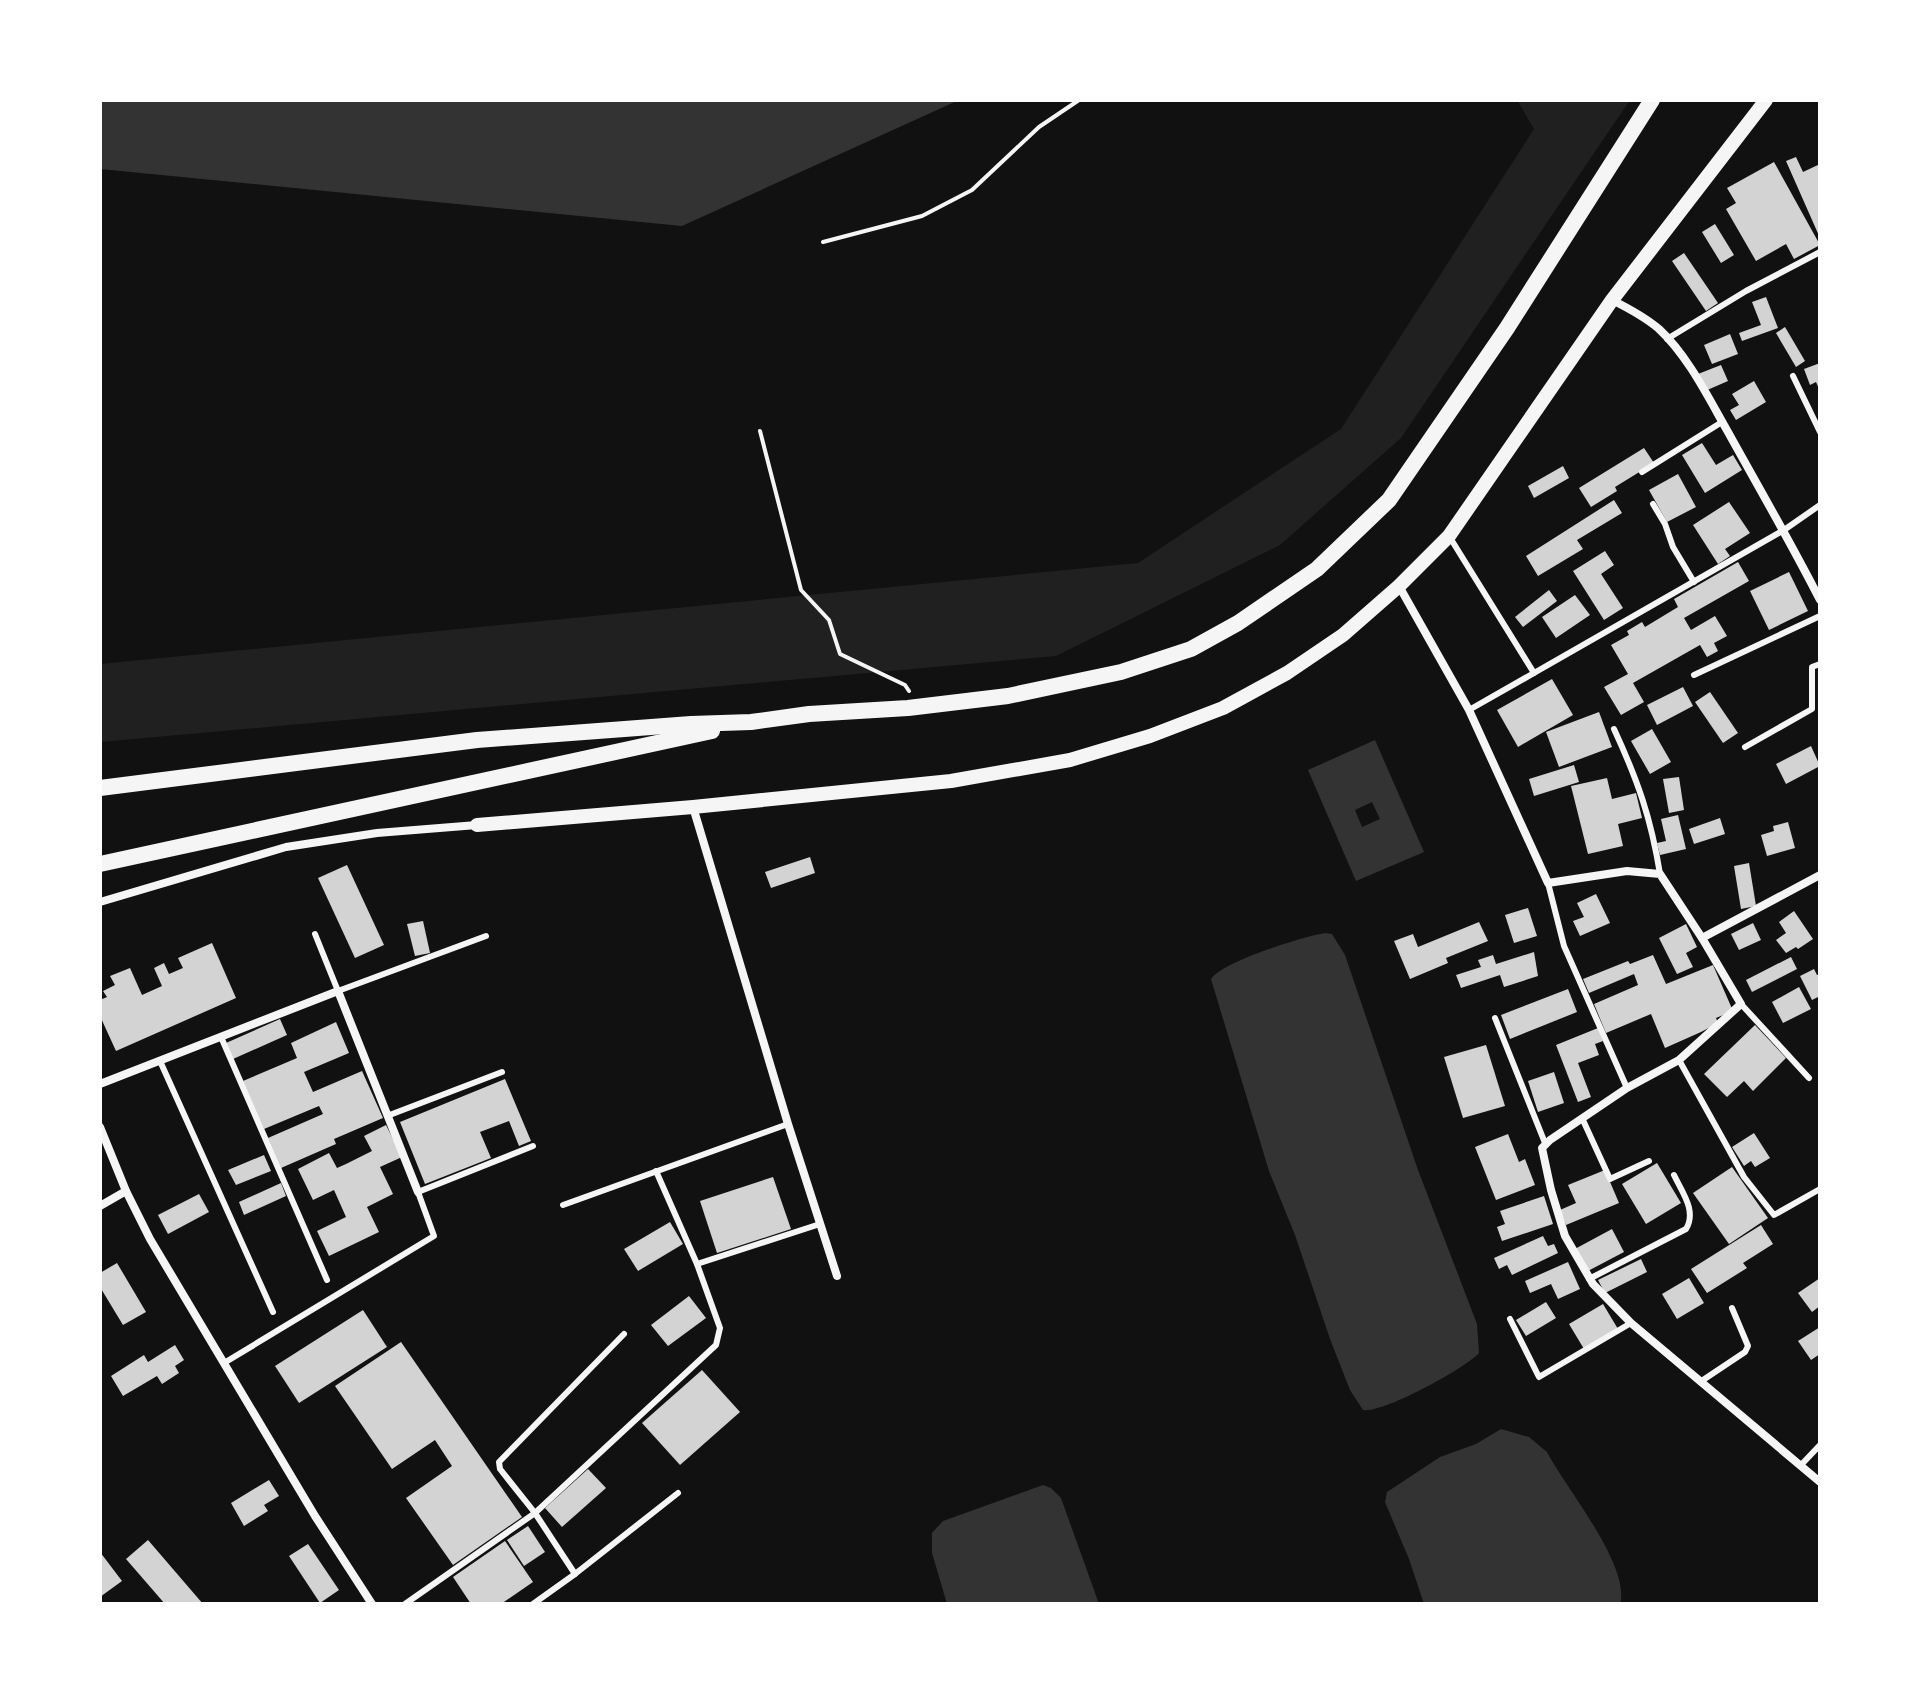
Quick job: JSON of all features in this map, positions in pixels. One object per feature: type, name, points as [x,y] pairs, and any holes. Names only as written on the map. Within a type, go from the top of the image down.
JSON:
[{"type":"main road","points":[[100,864],[751,722],[1008,696],[1121,672],[1191,649],[1238,623],[1317,569],[1389,500],[1507,328],[1652,100]]},
{"type":"main road","points":[[100,788],[477,740],[751,722]]},
{"type":"street","points":[[100,902],[286,847],[377,833],[693,807],[951,781],[1070,760],[1150,736],[1223,708],[1287,673],[1343,635],[1399,586],[1449,536],[1612,300],[1766,100]]},
{"type":"street","points":[[1612,300],[1660,330],[1702,387],[1784,530],[1820,600]]},
{"type":"street","points":[[1399,586],[1469,710],[1548,883],[1627,871],[1660,874],[1741,1004],[1679,1060],[1627,1088],[1545,1143],[1542,1154],[1565,1236],[1589,1279],[1631,1323],[1820,1482]]},
{"type":"street","points":[[693,807],[837,1276]]},
{"type":"street","points":[[1702,938],[1820,875]]},
{"type":"street","points":[[100,1084],[338,991],[418,1192]]},
{"type":"street","points":[[100,1127],[150,1239],[315,1516],[372,1604]]},
{"type":"street","points":[[100,1206],[126,1191]]},
{"type":"lane","points":[[1667,339],[1746,291],[1820,252]]},
{"type":"lane","points":[[1793,376],[1820,432]]},
{"type":"lane","points":[[1642,472],[1722,422]]},
{"type":"lane","points":[[1653,504],[1694,582]]},
{"type":"lane","points":[[1469,710],[1784,530],[1820,505]]},
{"type":"lane","points":[[1449,536],[1534,673]]},
{"type":"lane","points":[[1694,675],[1820,616]]},
{"type":"lane","points":[[1745,747],[1812,709],[1812,667],[1820,664]]},
{"type":"lane","points":[[1614,729],[1635,775],[1651,822],[1660,874]]},
{"type":"lane","points":[[1548,883],[1564,946],[1627,1088]]},
{"type":"lane","points":[[315,934],[338,991],[486,936]]},
{"type":"lane","points":[[1741,1004],[1809,1078]]},
{"type":"lane","points":[[1495,1018],[1545,1143]]},
{"type":"lane","points":[[221,1037],[327,1280]]},
{"type":"lane","points":[[1679,1060],[1744,1177],[1774,1215],[1820,1189]]},
{"type":"lane","points":[[160,1061],[273,1312]]},
{"type":"lane","points":[[387,1116],[502,1072]]},
{"type":"lane","points":[[1582,1118],[1610,1179],[1649,1161]]},
{"type":"lane","points":[[563,1205],[788,1124]]},
{"type":"lane","points":[[224,1363],[434,1236],[418,1192],[533,1146]]},
{"type":"lane","points":[[405,1604],[535,1513],[716,1345],[720,1328],[697,1264],[656,1171]]},
{"type":"lane","points":[[1589,1279],[1686,1229],[1691,1221],[1691,1212],[1674,1175]]},
{"type":"lane","points":[[697,1264],[820,1224]]},
{"type":"lane","points":[[1700,1382],[1745,1352],[1748,1346],[1732,1308]]},
{"type":"lane","points":[[1510,1319],[1539,1377],[1631,1323]]},
{"type":"lane","points":[[575,1574],[535,1513],[500,1469],[500,1458],[624,1334]]},
{"type":"lane","points":[[1801,1465],[1820,1445]]},
{"type":"lane","points":[[533,1604],[678,1493]]},
{"type":"path","points":[[823,242],[922,216],[972,190],[1039,127],[1079,100]]},
{"type":"path","points":[[760,431],[801,590],[829,620],[840,654],[905,685],[920,706]]},
{"type":"shaded area","points":[[100,100],[959,100],[682,226],[100,169]]},
{"type":"shaded area","points":[[1517,100],[1630,100],[1401,438],[1280,545],[1056,656],[100,742],[100,664],[1138,563],[1341,429],[1534,129]]},
{"type":"shaded area","points":[[1375,740],[1424,852],[1356,881],[1308,770]],"holes":[[[1372,802],[1380,819],[1362,827],[1355,810]]]},
{"type":"shaded area","points":[[1325,933],[1332,934],[1345,955],[1418,1170],[1477,1324],[1479,1353],[1471,1360],[1423,1389],[1387,1405],[1363,1410],[1350,1390],[1269,1171],[1211,979],[1218,972],[1246,958]]},
{"type":"shaded area","points":[[1501,1429],[1529,1437],[1547,1452],[1606,1548],[1621,1588],[1620,1604],[1424,1604],[1385,1502],[1387,1492],[1440,1457],[1476,1444]]},
{"type":"shaded area","points":[[1043,1485],[1061,1498],[1099,1604],[947,1604],[932,1553],[932,1533],[943,1521]]},
{"type":"building","points":[[1796,157],[1803,172],[1820,164],[1820,238],[1786,161]]},
{"type":"building","points":[[1774,162],[1820,245],[1794,259],[1786,244],[1756,261],[1726,209],[1736,203],[1727,188]]},
{"type":"building","points":[[1715,224],[1734,255],[1721,263],[1702,232]]},
{"type":"building","points":[[1684,253],[1718,303],[1706,311],[1672,261]]},
{"type":"building","points":[[1766,297],[1778,328],[1742,341],[1739,333],[1761,325],[1752,302]]},
{"type":"building","points":[[1785,327],[1805,361],[1796,367],[1776,333]]},
{"type":"building","points":[[1730,334],[1738,354],[1712,364],[1704,345]]},
{"type":"building","points":[[1820,363],[1820,391],[1816,382],[1810,385],[1804,369]]},
{"type":"building","points":[[1721,365],[1728,381],[1705,391],[1698,374]]},
{"type":"building","points":[[1754,381],[1766,402],[1736,420],[1730,410],[1739,405],[1732,394]]},
{"type":"building","points":[[1702,443],[1716,465],[1733,455],[1742,470],[1705,493],[1682,455]]},
{"type":"building","points":[[1644,448],[1654,463],[1615,487],[1617,491],[1591,507],[1579,488]]},
{"type":"building","points":[[1563,466],[1569,478],[1534,498],[1528,486]]},
{"type":"building","points":[[1678,474],[1696,507],[1667,522],[1649,490]]},
{"type":"building","points":[[1614,500],[1622,513],[1577,540],[1583,549],[1538,576],[1526,556]]},
{"type":"building","points":[[1729,502],[1750,533],[1725,549],[1730,556],[1718,564],[1693,525]]},
{"type":"building","points":[[1605,551],[1614,565],[1601,574],[1623,608],[1604,620],[1573,571]]},
{"type":"building","points":[[1738,562],[1749,581],[1684,618],[1691,630],[1715,616],[1727,636],[1714,643],[1718,651],[1707,657],[1700,645],[1633,683],[1644,702],[1621,715],[1604,687],[1628,674],[1611,645],[1629,635],[1627,631],[1642,622],[1645,627],[1678,607],[1674,599]]},
{"type":"building","points":[[1789,572],[1808,611],[1769,630],[1750,591]]},
{"type":"building","points":[[1549,590],[1557,601],[1523,627],[1515,617]]},
{"type":"building","points":[[1575,595],[1590,615],[1556,638],[1542,617]]},
{"type":"building","points":[[1552,679],[1573,715],[1518,747],[1497,710]]},
{"type":"building","points":[[1683,687],[1693,706],[1657,725],[1647,705]]},
{"type":"building","points":[[1710,692],[1738,733],[1723,743],[1695,702]]},
{"type":"building","points":[[1599,712],[1612,747],[1559,767],[1546,732]]},
{"type":"building","points":[[1652,729],[1671,762],[1650,774],[1631,741]]},
{"type":"building","points":[[1811,746],[1820,766],[1786,784],[1776,764]]},
{"type":"building","points":[[1574,765],[1579,782],[1534,796],[1529,779]]},
{"type":"building","points":[[1679,777],[1684,810],[1669,813],[1663,779]]},
{"type":"building","points":[[1607,778],[1612,799],[1636,793],[1642,818],[1618,824],[1623,846],[1588,854],[1571,786]]},
{"type":"building","points":[[1678,815],[1686,849],[1660,855],[1657,843],[1666,841],[1661,819]]},
{"type":"building","points":[[1720,818],[1725,834],[1694,844],[1689,829]]},
{"type":"building","points":[[1788,822],[1795,848],[1767,856],[1761,835],[1774,831],[1773,826]]},
{"type":"building","points":[[810,857],[815,873],[771,888],[765,872]]},
{"type":"building","points":[[1749,863],[1756,906],[1741,909],[1734,866]]},
{"type":"building","points":[[347,865],[384,945],[355,958],[318,878]]},
{"type":"building","points":[[1596,894],[1610,923],[1580,936],[1573,921],[1584,917],[1577,903]]},
{"type":"building","points":[[1528,908],[1537,936],[1514,943],[1505,915]]},
{"type":"building","points":[[1794,911],[1813,939],[1786,953],[1776,940],[1786,933],[1779,922]]},
{"type":"building","points":[[423,921],[430,953],[415,956],[407,924]]},
{"type":"building","points":[[1479,922],[1488,941],[1446,958],[1448,963],[1410,979],[1394,941],[1413,934],[1418,947]]},
{"type":"building","points":[[1753,923],[1761,940],[1739,950],[1731,934]]},
{"type":"building","points":[[1686,924],[1697,947],[1686,953],[1693,967],[1677,974],[1659,938]]},
{"type":"building","points":[[212,943],[236,998],[116,1051],[100,1016],[100,1000],[107,997],[103,991],[115,985],[110,976],[130,968],[142,995],[162,986],[154,968],[164,963],[169,974],[183,968],[178,958]]},
{"type":"building","points":[[1534,952],[1538,976],[1504,987],[1500,975],[1461,988],[1456,975],[1481,967],[1478,960],[1493,955],[1496,964]]},
{"type":"building","points":[[1653,955],[1666,984],[1713,965],[1733,1011],[1716,1018],[1718,1023],[1665,1048],[1651,1014],[1606,1033],[1594,1004],[1638,985],[1634,974],[1589,993],[1583,979],[1628,961],[1630,964]]},
{"type":"building","points":[[1791,957],[1797,969],[1752,992],[1746,980]]},
{"type":"building","points":[[1814,969],[1817,975],[1820,974],[1820,996],[1812,1000],[1800,976]]},
{"type":"building","points":[[1799,987],[1811,1009],[1783,1023],[1772,1002]]},
{"type":"building","points":[[1568,989],[1577,1012],[1510,1039],[1501,1015]]},
{"type":"building","points":[[280,1019],[287,1035],[233,1059],[226,1043]]},
{"type":"building","points":[[336,1022],[349,1053],[304,1072],[313,1092],[362,1071],[383,1118],[334,1139],[336,1144],[281,1168],[268,1138],[323,1114],[319,1106],[264,1129],[243,1081],[297,1058],[291,1043]]},
{"type":"building","points":[[1755,1025],[1786,1058],[1753,1091],[1744,1081],[1727,1097],[1704,1074]]},
{"type":"building","points":[[1598,1028],[1603,1041],[1595,1044],[1599,1055],[1578,1063],[1591,1097],[1578,1102],[1556,1045]]},
{"type":"building","points":[[1486,1045],[1505,1106],[1463,1118],[1444,1057]]},
{"type":"building","points":[[1554,1072],[1564,1103],[1538,1112],[1528,1081]]},
{"type":"building","points":[[505,1079],[531,1141],[519,1146],[509,1121],[480,1132],[491,1158],[425,1184],[400,1122]]},
{"type":"building","points":[[386,1125],[402,1157],[380,1167],[393,1194],[367,1207],[379,1232],[329,1256],[317,1231],[346,1217],[334,1190],[313,1200],[298,1169],[329,1153],[337,1168],[372,1151],[364,1136]]},
{"type":"building","points":[[1754,1133],[1770,1158],[1755,1167],[1751,1161],[1744,1166],[1732,1147]]},
{"type":"building","points":[[1508,1134],[1519,1162],[1525,1159],[1535,1185],[1496,1200],[1475,1147]]},
{"type":"building","points":[[264,1155],[271,1171],[236,1185],[228,1170]]},
{"type":"building","points":[[1657,1163],[1681,1203],[1646,1224],[1622,1184]]},
{"type":"building","points":[[1732,1167],[1768,1218],[1729,1244],[1693,1193]]},
{"type":"building","points":[[1605,1170],[1619,1203],[1566,1225],[1560,1210],[1576,1203],[1568,1185]]},
{"type":"building","points":[[773,1177],[791,1229],[717,1253],[700,1201]]},
{"type":"building","points":[[281,1183],[286,1196],[244,1215],[239,1202]]},
{"type":"building","points":[[199,1194],[209,1212],[168,1234],[158,1215]]},
{"type":"building","points":[[1544,1196],[1553,1224],[1502,1241],[1497,1227],[1505,1224],[1500,1211]]},
{"type":"building","points":[[670,1222],[683,1244],[638,1271],[624,1249]]},
{"type":"building","points":[[1761,1225],[1773,1244],[1743,1263],[1747,1268],[1707,1293],[1691,1269]]},
{"type":"building","points":[[1612,1229],[1624,1252],[1586,1272],[1573,1250]]},
{"type":"building","points":[[1543,1236],[1548,1246],[1554,1244],[1558,1253],[1512,1275],[1507,1265],[1499,1269],[1494,1258]]},
{"type":"building","points":[[1641,1259],[1647,1272],[1605,1293],[1598,1280]]},
{"type":"building","points":[[1568,1262],[1580,1289],[1558,1299],[1551,1284],[1530,1293],[1525,1281]]},
{"type":"building","points":[[117,1263],[146,1312],[123,1325],[100,1287],[100,1273]]},
{"type":"building","points":[[1689,1278],[1704,1303],[1677,1319],[1662,1294]]},
{"type":"building","points":[[1820,1278],[1820,1306],[1812,1312],[1798,1293]]},
{"type":"building","points":[[689,1296],[706,1318],[668,1346],[651,1325]]},
{"type":"building","points":[[1546,1302],[1556,1318],[1526,1336],[1516,1320]]},
{"type":"building","points":[[1603,1304],[1618,1329],[1584,1349],[1569,1324]]},
{"type":"building","points":[[363,1310],[387,1347],[299,1403],[275,1366]]},
{"type":"building","points":[[1820,1327],[1820,1354],[1811,1360],[1798,1341]]},
{"type":"building","points":[[401,1342],[522,1517],[453,1565],[406,1498],[452,1466],[435,1440],[392,1469],[335,1386]]},
{"type":"building","points":[[175,1345],[184,1360],[175,1366],[179,1373],[162,1384],[157,1376],[123,1396],[111,1376],[144,1355],[148,1362]]},
{"type":"building","points":[[702,1370],[740,1412],[680,1465],[642,1423]]},
{"type":"building","points":[[588,1469],[606,1488],[562,1527],[545,1508]]},
{"type":"building","points":[[269,1480],[279,1496],[264,1505],[268,1511],[244,1526],[231,1503]]},
{"type":"building","points":[[528,1526],[545,1552],[524,1566],[507,1540]]},
{"type":"building","points":[[148,1540],[203,1604],[165,1604],[126,1559]]},
{"type":"building","points":[[505,1541],[533,1582],[501,1604],[471,1604],[453,1577]]},
{"type":"building","points":[[308,1544],[339,1590],[320,1603],[289,1556]]},
{"type":"building","points":[[100,1552],[122,1581],[100,1597]]}]
